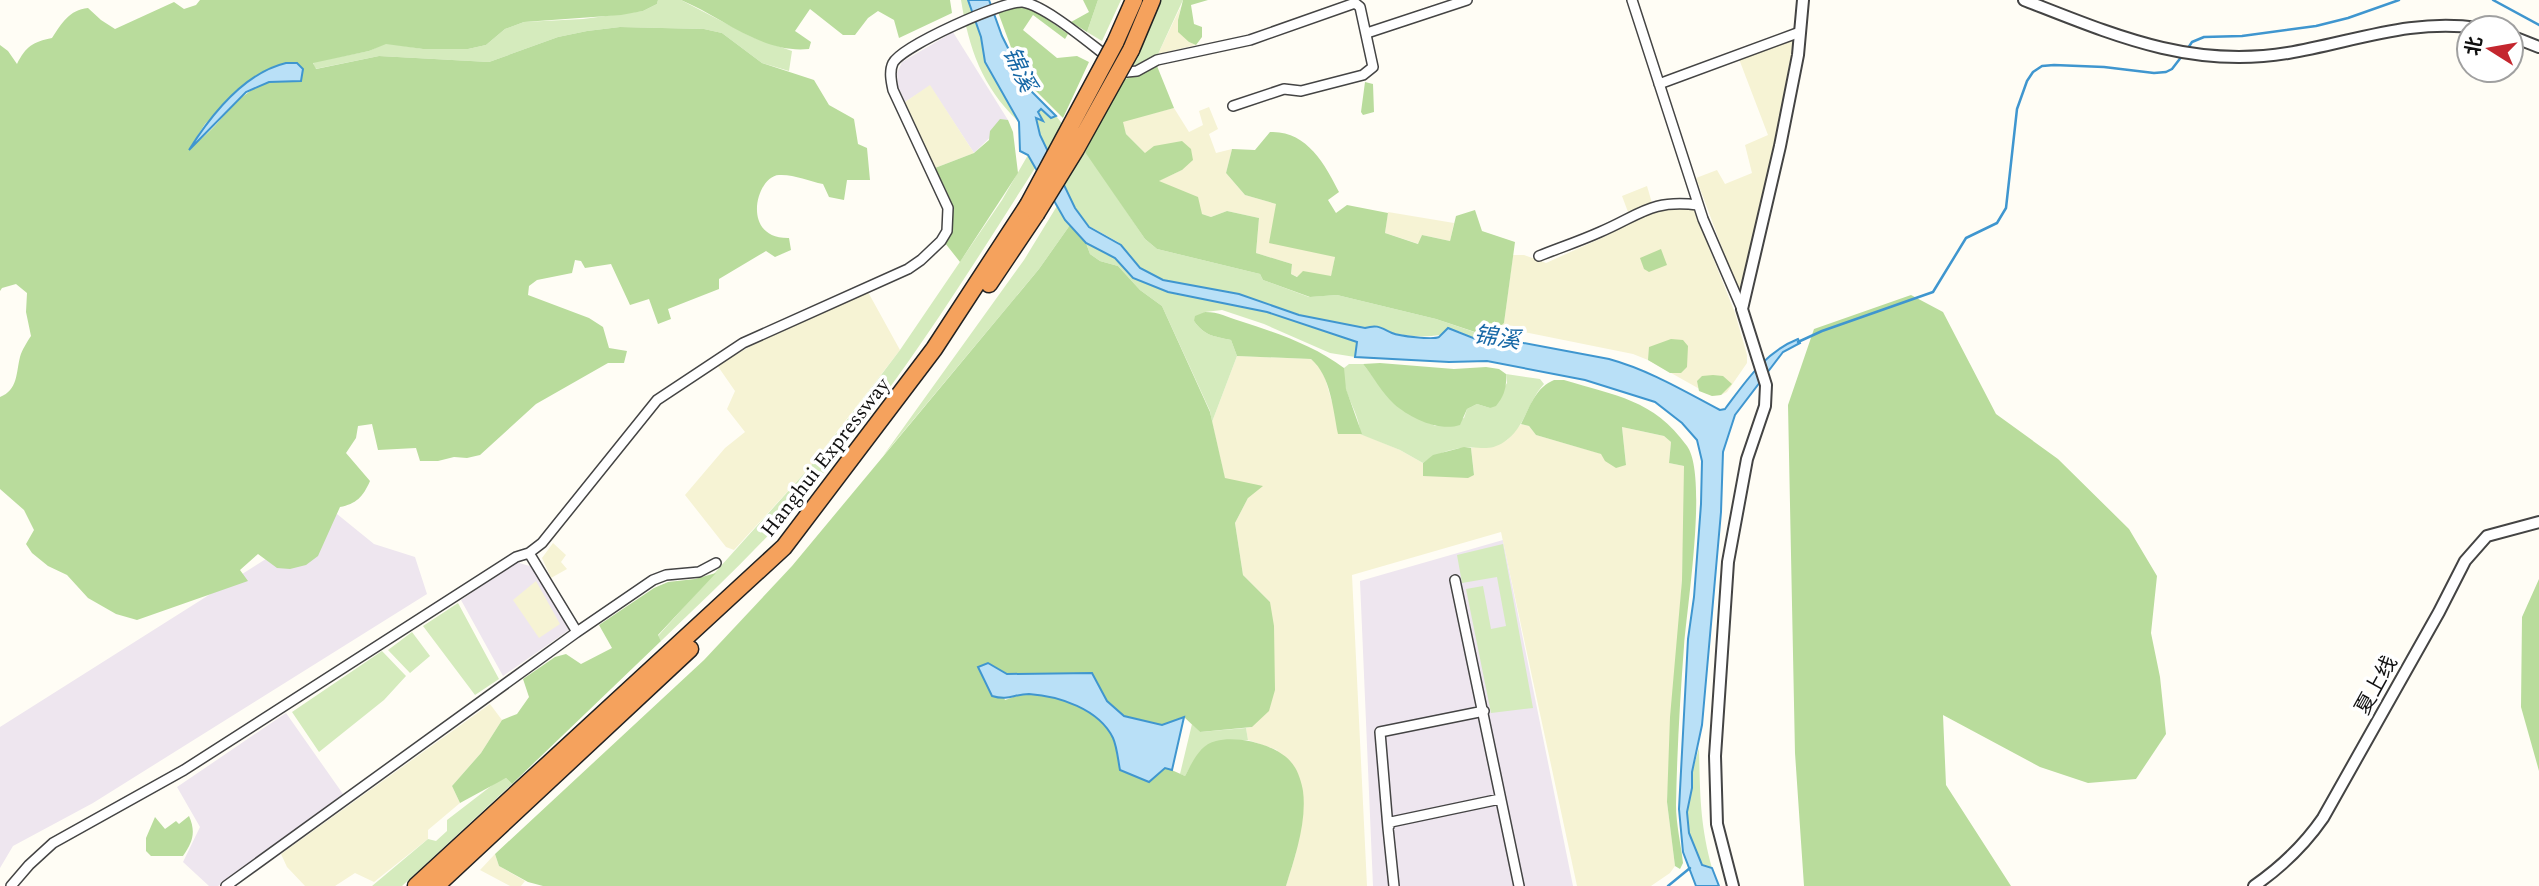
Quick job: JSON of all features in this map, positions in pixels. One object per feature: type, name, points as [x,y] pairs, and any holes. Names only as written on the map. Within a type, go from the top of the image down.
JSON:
[{"type":"highway","name":"Hanghui Expressway","points":[[436,886],[789,554],[943,353],[1032,209],[1134,0]]},
{"type":"highway","name":"Hanghui Expressway","points":[[416,886],[784,547],[934,349],[1076,149],[1131,50],[1152,0]]},
{"type":"street","points":[[1367,33],[1467,0]]},
{"type":"street","points":[[1632,0],[1698,205],[1742,309],[1766,385],[1765,406],[1747,459],[1728,562],[1716,742],[1717,824],[1733,886]]},
{"type":"street","points":[[1742,309],[1798,55],[1803,0]]},
{"type":"street","points":[[2024,0],[2149,46],[2229,59],[2288,53],[2427,24],[2455,26]]},
{"type":"street","points":[[11,886],[53,843],[184,769],[495,570],[542,543],[657,400],[743,343],[908,269],[921,260],[941,241],[947,231],[948,208],[893,90],[892,65],[900,54],[996,7],[1020,1],[1036,5],[1127,72],[1137,71],[1165,58],[1250,40],[1354,3],[1360,7],[1373,67],[1363,75],[1301,91],[1283,89],[1233,106]]},
{"type":"street","points":[[1659,83],[1800,32]]},
{"type":"street","points":[[1539,256],[1603,232],[1647,208],[1667,203],[1698,205]]},
{"type":"street","name":"夏上线","points":[[2254,886],[2280,865],[2314,831],[2323,818],[2465,561],[2487,536],[2539,522]]},
{"type":"street","points":[[529,552],[577,632]]},
{"type":"street","points":[[226,886],[653,580],[666,575],[699,572],[716,563]]},
{"type":"street","points":[[1455,580],[1519,886]]},
{"type":"street","points":[[1394,886],[1380,732],[1483,711]]},
{"type":"street","points":[[1388,828],[1391,822],[1500,799]]},
{"type":"shaded area","points":[[1181,6],[1178,20],[1189,42],[1196,45],[1158,54]]},
{"type":"shaded area","points":[[953,32],[1008,120],[974,153],[930,86],[905,102],[898,87],[897,73],[902,62]]},
{"type":"shaded area","points":[[1795,38],[1744,279],[1741,287],[1737,288],[1696,178],[1717,170],[1725,184],[1752,173],[1745,145],[1768,135],[1739,59]]},
{"type":"shaded area","points":[[930,85],[974,153],[935,168],[905,102]]},
{"type":"shaded area","points":[[1209,107],[1218,129],[1209,134],[1216,153],[1232,149],[1226,173],[1245,195],[1276,204],[1335,257],[1331,277],[1303,272],[1298,277],[1291,274],[1292,264],[1256,253],[1259,218],[1227,211],[1211,217],[1202,214],[1158,181],[1182,170],[1145,153],[1126,134],[1122,121],[1174,108],[1189,132],[1203,125],[1199,111]]},
{"type":"shaded area","points":[[1647,186],[1652,203],[1628,212],[1622,196]]},
{"type":"shaded area","points":[[1669,207],[1694,210],[1735,313],[1747,363],[1727,392],[1712,396],[1633,354],[1499,327],[1504,323],[1513,255],[1524,255],[1546,263],[1606,236],[1635,218]]},
{"type":"shaded area","points":[[1388,212],[1454,223],[1450,241],[1422,235],[1419,244],[1385,233]]},
{"type":"shaded area","points":[[868,292],[900,350],[809,468],[734,550],[726,547],[685,495],[725,448],[745,432],[727,409],[735,391],[717,365],[753,345]]},
{"type":"shaded area","points":[[1237,356],[1311,359],[1325,378],[1332,402],[1362,434],[1423,463],[1423,476],[1474,474],[1471,448],[1507,440],[1521,424],[1529,426],[1536,435],[1602,454],[1626,465],[1622,427],[1664,436],[1671,442],[1669,463],[1684,466],[1685,493],[1667,802],[1675,866],[1670,873],[1651,886],[1577,886],[1501,532],[1352,575],[1367,886],[1286,886],[1296,853],[1277,750],[1248,740],[1246,728],[1252,727],[1270,602],[1243,575],[1235,523],[1248,498],[1225,479],[1212,422]]},
{"type":"shaded area","points":[[337,514],[374,544],[415,557],[427,594],[93,803],[13,846],[0,868],[0,727]]},
{"type":"shaded area","points":[[1503,540],[1573,886],[1373,886],[1360,581]]},
{"type":"shaded area","points":[[553,543],[566,555],[561,562],[567,569],[551,578],[542,558]]},
{"type":"shaded area","points":[[516,562],[533,567],[569,630],[503,676],[461,600]]},
{"type":"shaded area","points":[[536,581],[560,624],[539,638],[513,600]]},
{"type":"shaded area","points":[[490,704],[502,720],[481,753],[452,786],[460,803],[428,830],[428,839],[374,882],[355,873],[335,886],[305,886],[287,867],[281,854]]},
{"type":"shaded area","points":[[286,713],[343,794],[218,886],[209,886],[183,862],[200,827],[177,787]]},
{"type":"shaded area","points":[[495,854],[499,866],[525,881],[521,886],[510,886],[480,870]]},
{"type":"green space","points":[[200,0],[658,0],[657,4],[643,11],[621,15],[524,22],[505,29],[486,45],[468,49],[423,49],[386,44],[369,51],[313,63],[316,69],[379,56],[489,62],[558,37],[587,31],[620,27],[704,29],[722,33],[762,63],[814,80],[829,105],[854,119],[858,144],[867,148],[870,180],[847,180],[844,200],[829,197],[823,184],[790,176],[779,175],[771,178],[759,196],[758,219],[764,229],[774,236],[789,238],[791,250],[775,257],[766,251],[719,279],[719,289],[668,309],[671,319],[658,324],[649,299],[630,305],[611,264],[585,268],[581,261],[575,260],[572,273],[537,280],[529,286],[528,295],[589,318],[603,327],[609,348],[627,351],[624,363],[608,363],[536,404],[480,455],[420,461],[416,448],[378,450],[372,424],[358,426],[356,438],[346,453],[370,481],[358,499],[340,507],[318,556],[306,565],[290,569],[277,568],[258,554],[240,570],[248,581],[137,620],[116,614],[88,598],[67,575],[48,566],[32,553],[26,544],[34,530],[24,510],[0,489],[0,397],[13,385],[21,354],[31,336],[26,312],[27,293],[16,284],[0,291],[0,45],[17,64],[27,49],[35,43],[52,38],[67,18],[81,9],[88,8],[115,29],[174,2],[184,9],[196,5]],"holes":[[[286,63],[300,81],[271,82],[255,88],[191,146],[205,124],[219,111]]]},
{"type":"green space","points":[[658,0],[681,0],[752,37],[792,51],[789,71],[762,63],[722,33],[704,29],[620,27],[558,37],[489,62],[379,56],[315,69],[313,62],[369,51],[386,43],[423,49],[468,49],[486,45],[505,29],[524,22],[583,19],[643,11],[657,4]]},
{"type":"green space","points":[[681,0],[950,0],[952,13],[899,38],[894,20],[878,11],[868,18],[855,35],[843,35],[810,9],[795,31],[811,42],[809,49],[792,49],[775,46],[743,33]]},
{"type":"green space","points":[[961,0],[968,0],[981,37],[985,62],[1019,122],[986,81],[968,35]]},
{"type":"green space","points":[[1083,0],[1098,0],[1087,32],[1071,22],[1089,12]]},
{"type":"green space","points":[[1098,0],[1121,0],[1102,41],[1087,32]]},
{"type":"green space","points":[[1160,0],[1183,0],[1158,54],[1141,64],[1130,66]]},
{"type":"green space","points":[[1183,0],[1208,0],[1191,5],[1194,24],[1202,27],[1202,37],[1196,45],[1178,32]]},
{"type":"green space","points":[[1010,7],[1033,9],[1068,34],[1065,39],[1033,15],[1023,30],[1057,58],[1077,56],[1089,62],[1063,118],[1031,86],[1012,50],[998,12]]},
{"type":"green space","points":[[1157,66],[1174,108],[1123,122],[1126,134],[1145,153],[1154,146],[1182,141],[1191,149],[1193,160],[1182,170],[1159,181],[1198,197],[1202,214],[1211,217],[1227,211],[1259,218],[1256,253],[1292,264],[1291,274],[1297,277],[1303,271],[1331,276],[1335,257],[1269,243],[1276,204],[1245,195],[1226,173],[1232,149],[1255,150],[1270,132],[1283,133],[1304,143],[1321,160],[1339,192],[1328,200],[1336,213],[1347,205],[1388,213],[1385,233],[1418,244],[1422,235],[1450,241],[1456,216],[1475,210],[1482,231],[1515,242],[1504,323],[1494,332],[1481,334],[1436,319],[1337,295],[1310,297],[1263,280],[1260,274],[1157,249],[1145,239],[1085,152],[1123,80]]},
{"type":"green space","points":[[1365,82],[1373,84],[1374,112],[1363,115],[1361,112]]},
{"type":"green space","points":[[1041,109],[1051,118],[1056,116],[1091,159],[1145,239],[1157,249],[1260,274],[1263,280],[1309,297],[1337,295],[1436,319],[1486,336],[1478,340],[1459,331],[1428,336],[1397,334],[1379,327],[1365,328],[1299,315],[1239,294],[1163,280],[1140,268],[1118,242],[1089,226],[1075,208],[1040,135],[1036,115]]},
{"type":"green space","points":[[1000,119],[1008,120],[1013,132],[1018,173],[960,262],[945,243],[952,221],[952,204],[935,168],[974,153],[989,140],[990,131]]},
{"type":"green space","points":[[1028,155],[1035,168],[925,337],[867,419],[786,516],[661,641],[658,636],[809,468],[900,350],[1002,200]]},
{"type":"green space","points":[[1057,206],[1070,225],[1039,269],[883,456],[1024,260]]},
{"type":"green space","points":[[1070,225],[1086,243],[1090,254],[1100,261],[1118,266],[1140,290],[1162,306],[1210,412],[1225,478],[1263,486],[1248,498],[1235,523],[1243,575],[1270,602],[1274,626],[1275,690],[1269,711],[1252,727],[1200,732],[1184,717],[1162,725],[1124,716],[1107,701],[1091,673],[1007,674],[988,663],[1005,700],[1024,694],[1038,694],[1076,705],[1098,719],[1113,737],[1120,770],[1165,767],[1185,776],[1205,746],[1225,739],[1258,743],[1279,752],[1288,759],[1300,778],[1304,803],[1299,839],[1286,886],[543,886],[528,882],[499,866],[495,854],[704,660],[792,566],[1039,269]]},
{"type":"green space","points":[[1086,243],[1115,258],[1133,278],[1168,292],[1267,312],[1358,342],[1355,357],[1330,353],[1264,324],[1222,310],[1205,312],[1194,321],[1206,333],[1231,340],[1237,356],[1212,422],[1210,411],[1162,306],[1140,290],[1118,266],[1100,261],[1090,254]]},
{"type":"green space","points":[[1661,249],[1667,265],[1649,272],[1644,269],[1640,258]]},
{"type":"green space","points":[[1911,295],[1943,312],[1996,414],[2058,459],[2129,529],[2157,576],[2151,633],[2160,677],[2166,734],[2136,779],[2088,783],[2040,767],[1943,715],[1946,785],[2011,886],[1804,886],[1795,753],[1788,405],[1814,329]]},
{"type":"green space","points":[[1205,312],[1223,315],[1294,340],[1344,368],[1346,389],[1362,434],[1338,434],[1327,384],[1318,366],[1311,359],[1237,356],[1231,340],[1206,333],[1194,321],[1195,316]]},
{"type":"green space","points":[[1671,339],[1683,340],[1688,346],[1687,367],[1681,373],[1670,373],[1648,360],[1649,347]]},
{"type":"green space","points":[[1349,364],[1363,364],[1394,403],[1435,426],[1464,418],[1467,409],[1477,404],[1490,408],[1507,383],[1506,374],[1540,379],[1544,384],[1522,422],[1504,442],[1489,448],[1452,450],[1423,463],[1400,450],[1360,434],[1357,417],[1345,385],[1344,368]]},
{"type":"green space","points":[[1363,364],[1454,369],[1499,369],[1506,374],[1505,387],[1496,406],[1490,408],[1477,404],[1467,409],[1460,425],[1443,427],[1416,419],[1394,404]]},
{"type":"green space","points":[[1702,376],[1723,376],[1732,384],[1721,395],[1712,396],[1699,391],[1697,381]]},
{"type":"green space","points":[[1554,380],[1564,380],[1617,396],[1647,409],[1674,430],[1687,446],[1693,461],[1696,511],[1676,785],[1677,820],[1683,863],[1680,869],[1675,866],[1667,802],[1670,717],[1682,580],[1684,466],[1669,463],[1671,442],[1664,436],[1622,427],[1626,465],[1616,468],[1605,461],[1601,454],[1536,435],[1529,426],[1521,424],[1538,393]]},
{"type":"green space","points":[[1464,447],[1471,448],[1474,475],[1468,478],[1423,476],[1423,463],[1433,455]]},
{"type":"green space","points":[[1503,544],[1533,708],[1491,713],[1466,589],[1483,586],[1491,629],[1506,626],[1497,577],[1462,583],[1457,555]]},
{"type":"green space","points":[[716,573],[658,635],[661,641],[512,784],[506,778],[460,803],[452,786],[481,753],[502,720],[517,714],[529,697],[523,679],[555,657],[566,654],[581,664],[612,648],[599,625],[654,588],[668,582]]},
{"type":"green space","points":[[2539,579],[2539,771],[2521,707],[2522,617]]},
{"type":"green space","points":[[458,603],[499,679],[475,695],[423,626]]},
{"type":"green space","points":[[412,632],[430,656],[410,673],[388,650]]},
{"type":"green space","points":[[382,651],[406,676],[384,700],[319,752],[292,712]]},
{"type":"green space","points":[[1192,724],[1200,732],[1246,728],[1248,740],[1209,744],[1198,755],[1185,776],[1180,774]]},
{"type":"green space","points":[[1699,748],[1703,823],[1712,868],[1702,865],[1688,833],[1687,812],[1692,772]]},
{"type":"green space","points":[[506,778],[512,784],[402,886],[372,886],[428,839],[436,841],[447,831],[447,820],[495,783]]},
{"type":"green space","points":[[189,816],[192,837],[183,856],[151,856],[146,851],[146,838],[155,817],[165,829],[176,821],[179,824]]},
{"type":"water","points":[[968,0],[989,0],[1002,36],[1028,88],[1056,116],[1051,118],[1041,109],[1038,112],[1043,121],[1036,118],[1040,135],[1075,208],[1089,227],[1121,245],[1140,268],[1163,280],[1239,294],[1299,315],[1365,328],[1382,328],[1401,335],[1436,338],[1448,328],[1478,340],[1486,336],[1609,359],[1652,375],[1720,410],[1725,409],[1766,359],[1798,339],[1800,343],[1783,352],[1735,415],[1723,452],[1721,512],[1702,725],[1687,812],[1689,833],[1702,865],[1712,868],[1719,886],[1696,886],[1683,852],[1679,809],[1688,639],[1701,504],[1702,461],[1697,440],[1682,423],[1655,402],[1585,380],[1487,361],[1449,362],[1355,357],[1357,342],[1267,312],[1168,292],[1133,278],[1115,258],[1086,243],[1065,220],[1028,155],[1020,151],[1019,122],[985,62],[981,37]]},
{"type":"water","points":[[286,63],[297,63],[303,69],[301,81],[269,82],[246,92],[189,150],[230,97],[256,76]]},
{"type":"water","points":[[988,663],[1007,674],[1092,673],[1107,701],[1124,716],[1162,725],[1184,717],[1172,770],[1165,768],[1149,782],[1120,770],[1113,738],[1107,728],[1088,712],[1065,701],[1029,694],[1003,698],[992,696],[978,667]]},
{"type":"waterway","points":[[2188,48],[2192,42],[2204,37],[2242,36],[2316,26],[2399,0]]},
{"type":"waterway","points":[[2493,0],[2539,25]]},
{"type":"waterway","points":[[1798,342],[1933,292],[1966,238],[1997,223],[2006,208],[2017,109],[2033,72],[2042,66],[2054,65],[2166,72],[2172,69],[2182,56]]},
{"type":"waterway","points":[[1668,886],[1690,868]]},
{"type":"water label","name":"锦溪","points":[[1020,69]]},
{"type":"water label","name":"锦溪","points":[[1497,337]]}]
